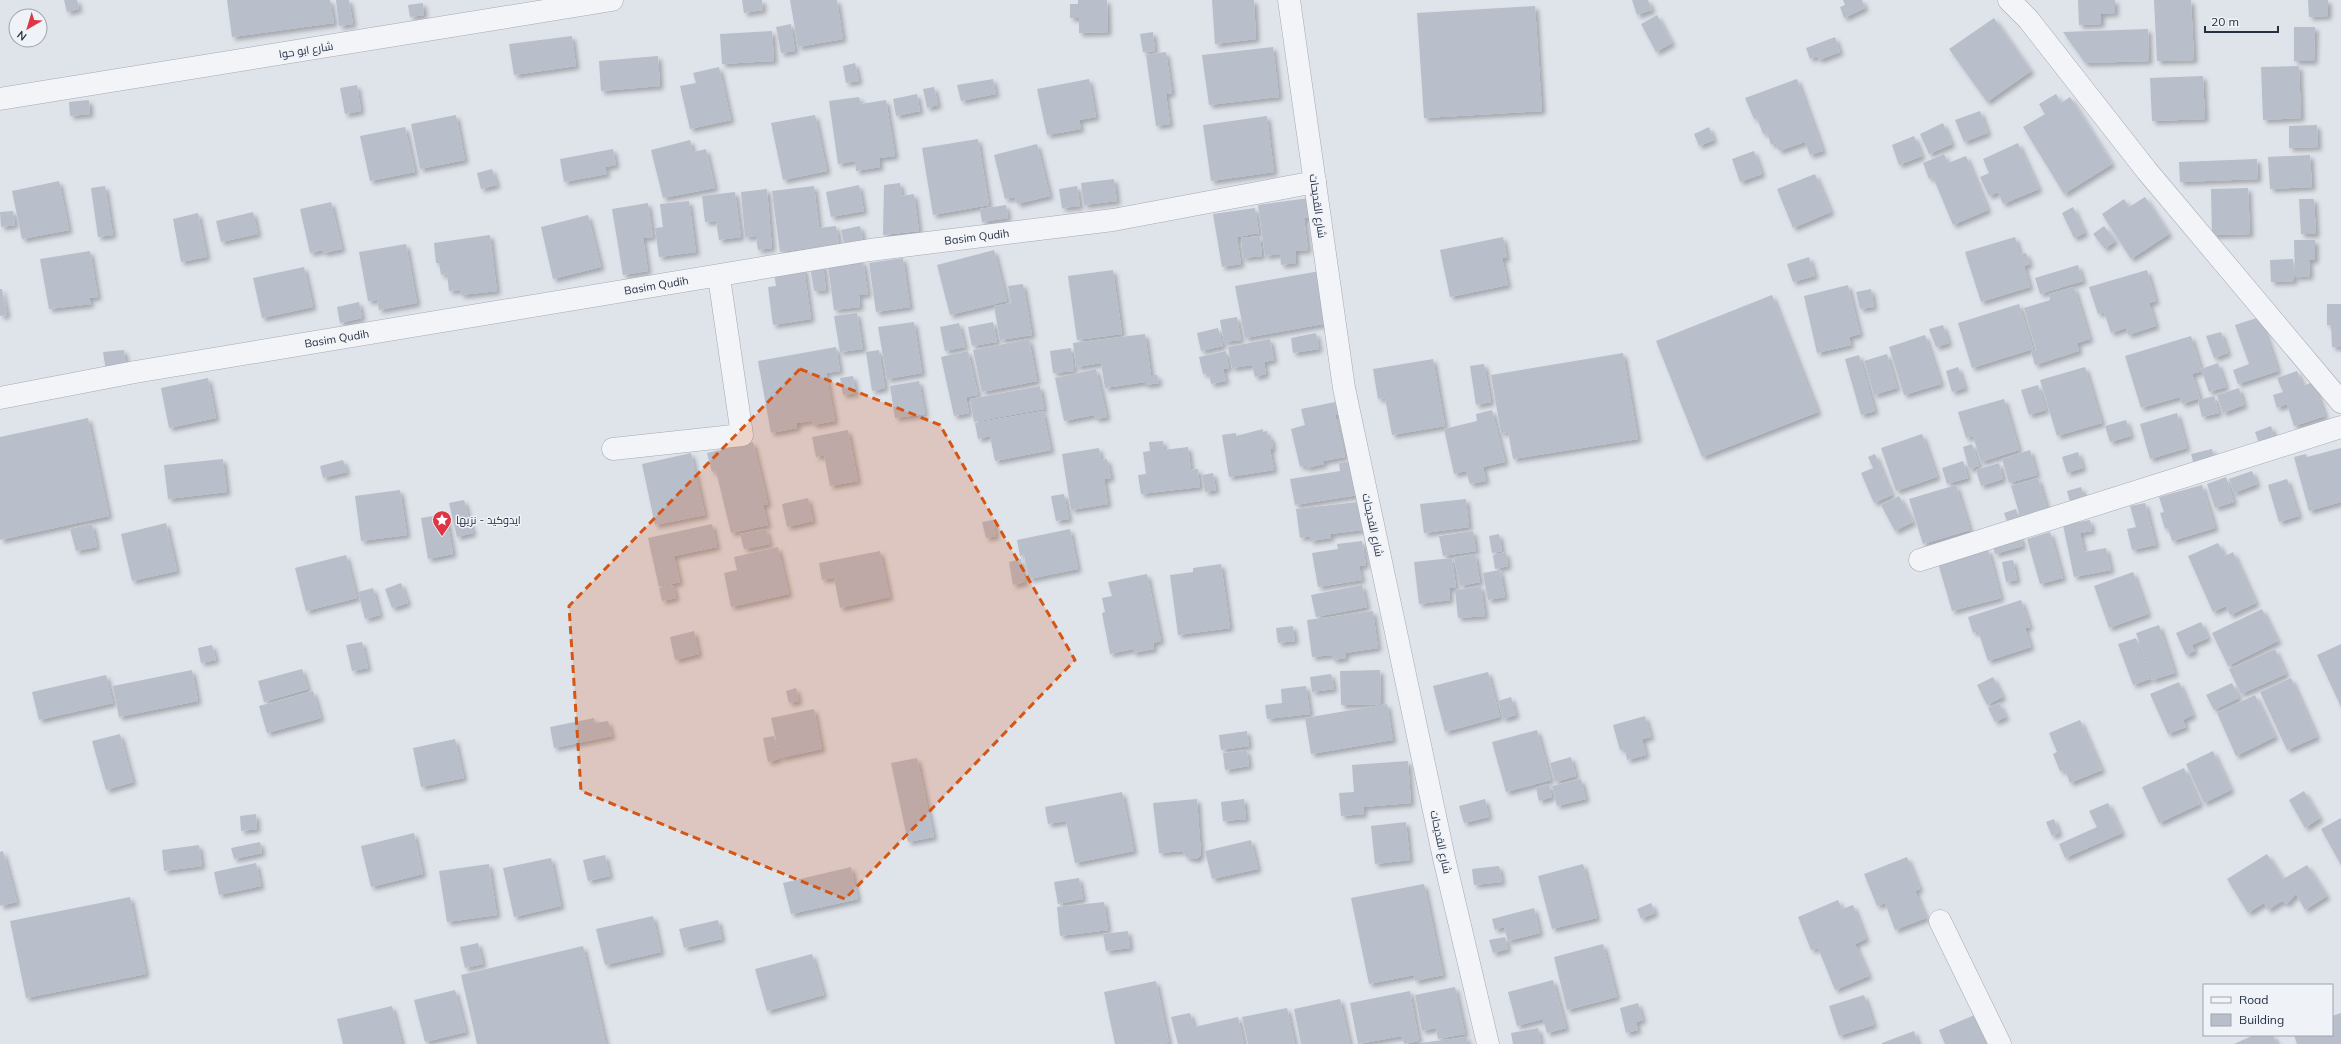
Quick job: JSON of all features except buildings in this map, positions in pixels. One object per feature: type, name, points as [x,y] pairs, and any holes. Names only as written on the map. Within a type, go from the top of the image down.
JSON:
[{"type":"street","name":"شارع ابو حوا","points":[[0,99],[612,0]]},
{"type":"street","name":"شارع القديحات","points":[[1289,0],[1344,388],[1444,858],[1488,1044]]},
{"type":"street","points":[[2009,0],[2028,19],[2147,171],[2341,402]]},
{"type":"street","name":"Basim Qudih","points":[[0,398],[135,372],[719,277],[870,250],[1113,220],[1315,182]]},
{"type":"street","points":[[613,450],[742,435],[719,277]]},
{"type":"street","points":[[1920,560],[2341,427]]},
{"type":"street","points":[[1940,921],[2000,1044]]},
{"type":"highlighted area","points":[[800,369],[940,425],[1075,660],[845,899],[581,791],[569,606]]},
{"type":"place","name":"ايدوكيد - نزيها","points":[[442,537]]}]
